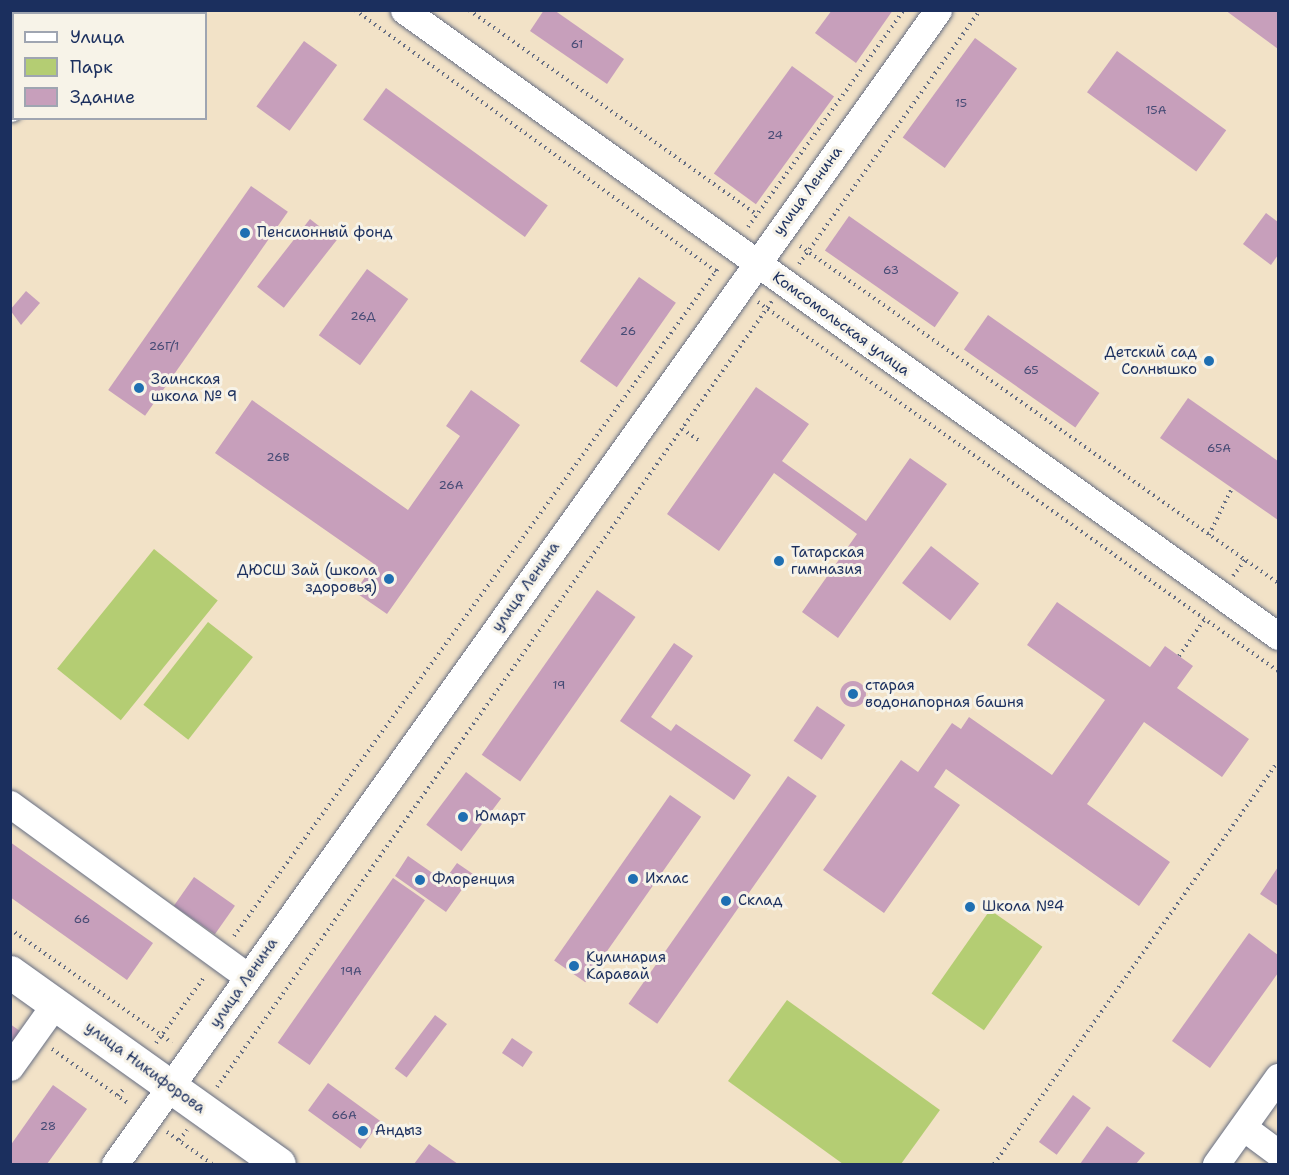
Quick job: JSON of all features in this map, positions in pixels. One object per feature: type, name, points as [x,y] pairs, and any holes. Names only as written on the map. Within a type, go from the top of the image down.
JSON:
[{"type":"main road","name":"улица Никифорова","points":[[14,982],[55,1004],[279,1164]]},
{"type":"street","name":"Комсомольская улица","points":[[405,10],[756,264],[1278,636]]},
{"type":"street","name":"улица Ленина","points":[[115,1164],[938,10]]},
{"type":"street","points":[[10,804],[248,977]]},
{"type":"street","points":[[10,1067],[55,1004]]},
{"type":"street","points":[[1216,1164],[1278,1077]]},
{"type":"street","points":[[1243,1127],[1278,1153]]},
{"type":"path","points":[[355,10],[738,288],[1278,671]]},
{"type":"path","points":[[469,10],[1278,584]]},
{"type":"path","points":[[118,1096],[904,10]]},
{"type":"path","points":[[179,1140],[980,10]]},
{"type":"path","points":[[682,429],[701,442]]},
{"type":"path","points":[[1209,535],[1232,488]]},
{"type":"path","points":[[994,1164],[1278,762]]},
{"type":"path","points":[[10,929],[223,1079]]},
{"type":"path","points":[[33,1035],[212,1164]]},
{"type":"green space","points":[[154,549],[218,601],[121,720],[57,669]]},
{"type":"green space","points":[[208,622],[253,657],[188,740],[143,705]]},
{"type":"green space","points":[[990,910],[1042,947],[984,1030],[931,994]]},
{"type":"green space","points":[[787,1000],[940,1110],[901,1164],[843,1164],[728,1081]]},
{"type":"building","points":[[10,10],[42,10],[12,12],[10,54]]},
{"type":"building","points":[[544,10],[554,10],[624,59],[607,84],[530,31]]},
{"type":"building","points":[[832,10],[893,10],[856,63],[815,33]]},
{"type":"building","points":[[1225,10],[1278,10],[1278,49]]},
{"type":"building","points":[[975,38],[1017,69],[945,168],[903,138]]},
{"type":"building","points":[[304,41],[337,65],[290,131],[256,107]]},
{"type":"building","points":[[1117,51],[1226,130],[1196,172],[1087,92]]},
{"type":"building","points":[[792,66],[834,97],[756,204],[714,174]]},
{"type":"building","points":[[386,88],[548,206],[525,237],[363,120]]},
{"type":"building","points":[[251,186],[288,212],[145,416],[108,390]]},
{"type":"building","points":[[1266,213],[1278,222],[1278,255],[1271,265],[1243,244]]},
{"type":"building","points":[[849,216],[959,293],[935,327],[825,250]]},
{"type":"building","points":[[310,219],[337,240],[284,308],[257,287]]},
{"type":"building","points":[[367,269],[408,299],[360,365],[319,335]]},
{"type":"building","points":[[639,277],[676,303],[617,387],[580,361]]},
{"type":"building","points":[[26,291],[40,303],[21,325],[10,310]]},
{"type":"building","points":[[988,315],[1099,393],[1075,427],[964,349]]},
{"type":"building","points":[[756,387],[809,424],[782,461],[866,521],[910,458],[947,484],[838,638],[802,612],[857,534],[774,473],[719,551],[667,514]]},
{"type":"building","points":[[471,390],[520,425],[387,614],[355,592],[374,564],[215,453],[252,400],[408,510],[460,436],[446,426]]},
{"type":"building","points":[[1188,398],[1278,461],[1278,520],[1160,438]]},
{"type":"building","points":[[931,546],[979,584],[950,621],[902,583]]},
{"type":"building","points":[[597,590],[636,617],[520,782],[482,755]]},
{"type":"building","points":[[1057,602],[1150,667],[1165,646],[1193,666],[1177,688],[1249,739],[1222,777],[1144,722],[1087,804],[1170,862],[1139,906],[946,769],[934,787],[960,805],[884,913],[823,870],[901,760],[918,772],[952,723],[961,729],[969,717],[1052,775],[1105,700],[1027,645]]},
{"type":"building","points":[[674,643],[693,656],[651,717],[671,731],[676,724],[751,775],[734,800],[620,721]]},
{"type":"building","name":"старая водонапорная башня","points":[[853,681],[863,684],[866,694],[863,704],[853,707],[843,704],[840,694],[843,684]]},
{"type":"building","points":[[817,706],[845,725],[822,760],[794,741]]},
{"type":"building","points":[[466,772],[501,798],[461,851],[426,825]]},
{"type":"building","name":"Склад","points":[[788,776],[817,796],[657,1024],[629,1004]]},
{"type":"building","points":[[670,795],[701,817],[585,982],[554,960]]},
{"type":"building","points":[[10,842],[153,943],[127,980],[10,897]]},
{"type":"building","points":[[408,856],[444,881],[457,863],[473,874],[446,912],[395,876]]},
{"type":"building","points":[[1278,867],[1278,906],[1260,894]]},
{"type":"building","points":[[194,877],[235,906],[215,934],[174,906]]},
{"type":"building","points":[[393,878],[425,900],[310,1065],[278,1043]]},
{"type":"building","points":[[1249,933],[1278,955],[1278,973],[1210,1068],[1172,1041]]},
{"type":"building","points":[[435,1015],[447,1024],[407,1078],[395,1069]]},
{"type":"building","points":[[10,1024],[27,1036],[10,1051]]},
{"type":"building","points":[[512,1038],[533,1052],[523,1067],[502,1053]]},
{"type":"building","points":[[328,1083],[381,1121],[361,1149],[308,1111]]},
{"type":"building","points":[[53,1085],[87,1109],[47,1164],[10,1164],[10,1146]]},
{"type":"building","points":[[1073,1095],[1091,1108],[1057,1155],[1039,1142]]},
{"type":"building","points":[[1107,1126],[1145,1153],[1136,1164],[1080,1164]]},
{"type":"building","points":[[429,1144],[458,1164],[414,1164]]},
{"type":"place","name":"Пенсионный фонд","points":[[245,233]]},
{"type":"place","name":"Детский сад Солнышко","points":[[1209,361]]},
{"type":"place","name":"Заинская школа № 9","points":[[139,388]]},
{"type":"place","name":"Татарская гимназия","points":[[779,561]]},
{"type":"place","name":"ДЮСШ Зай (школа здоровья)","points":[[389,579]]},
{"type":"place","name":"старая водонапорная башня","points":[[853,694]]},
{"type":"place","name":"Юмарт","points":[[463,817]]},
{"type":"place","name":"Ихлас","points":[[633,879]]},
{"type":"place","name":"Флоренция","points":[[420,880]]},
{"type":"place","name":"Склад","points":[[726,901]]},
{"type":"place","name":"Школа №4","points":[[970,907]]},
{"type":"place","name":"Кулинария Каравай","points":[[574,966]]},
{"type":"place","name":"Андыз","points":[[363,1131]]}]
